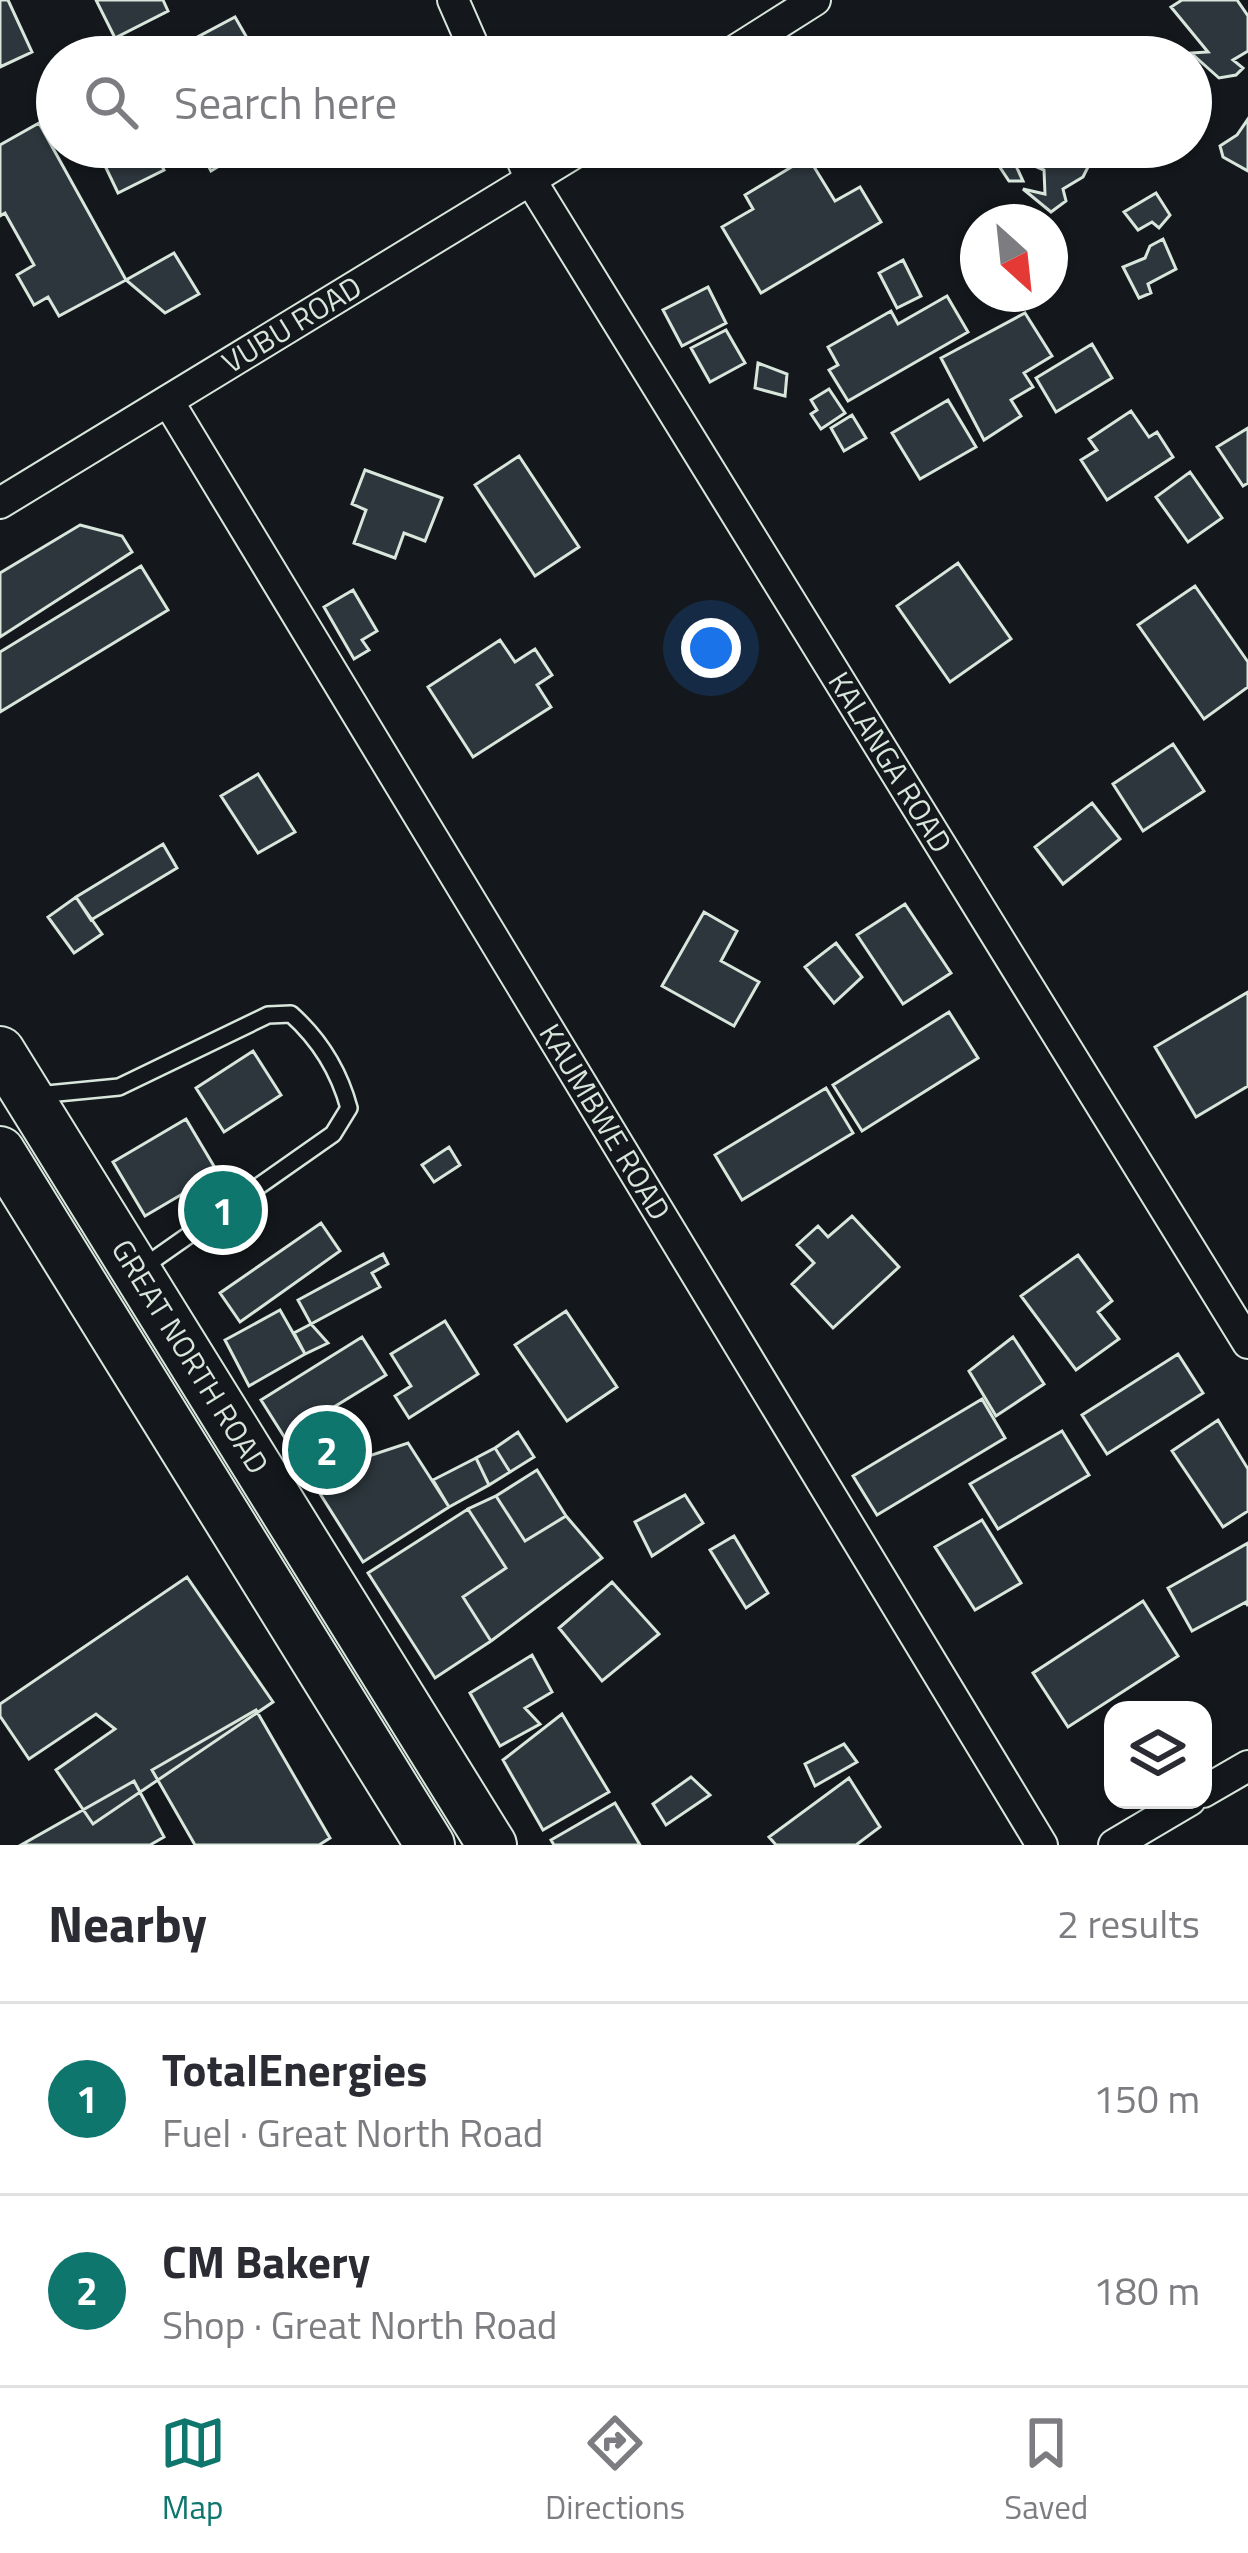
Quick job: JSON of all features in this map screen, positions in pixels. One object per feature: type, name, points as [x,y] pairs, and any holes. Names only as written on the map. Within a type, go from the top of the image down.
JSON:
[{"type":"main road","name":"GREAT NORTH ROAD","points":[[0,1051],[492,1845]]},
{"type":"main road","name":"GREAT NORTH ROAD","points":[[0,1150],[430,1845]]},
{"type":"street","points":[[453,0],[469,36]]},
{"type":"street","points":[[758,36],[815,0]]},
{"type":"street","name":"KALANGA ROAD","points":[[526,168],[1248,1343]]},
{"type":"street","name":"VUBU ROAD","points":[[0,503],[551,168]]},
{"type":"street","name":"KAUMBWE ROAD","points":[[168,401],[1042,1845]]},
{"type":"street","points":[[1212,1787],[1248,1766]]},
{"type":"street","points":[[1114,1845],[1175,1809]]},
{"type":"lane","points":[[28,1096],[119,1087],[268,1015],[291,1015],[312,1033],[349,1108],[333,1134],[136,1273]]},
{"type":"building","points":[[0,0],[8,0],[32,52],[0,67]]},
{"type":"building","points":[[96,0],[163,0],[168,11],[114,36]]},
{"type":"building","points":[[1182,0],[1237,0],[1248,16],[1248,51],[1233,60],[1243,68],[1236,75],[1219,78],[1212,72],[1212,36],[1195,36],[1171,7]]},
{"type":"building","points":[[235,17],[246,36],[199,36]]},
{"type":"building","points":[[1248,119],[1248,171],[1223,157],[1220,146],[1237,135]]},
{"type":"building","points":[[36,125],[36,168],[64,168],[126,280],[59,316],[48,297],[34,305],[17,275],[34,265],[5,213],[0,216],[0,145]]},
{"type":"building","points":[[106,168],[163,168],[164,170],[118,193]]},
{"type":"building","points":[[790,168],[815,168],[835,201],[860,187],[881,222],[761,293],[722,227],[753,209],[745,195]]},
{"type":"building","points":[[1000,168],[1017,168],[1023,181],[1009,181]]},
{"type":"building","points":[[1039,168],[1088,168],[1083,177],[1063,189],[1066,201],[1062,204],[1041,204],[1023,189],[1045,194],[1044,170]]},
{"type":"building","points":[[1156,193],[1170,215],[1159,228],[1152,222],[1138,230],[1124,212]]},
{"type":"building","points":[[1163,239],[1176,269],[1148,284],[1151,293],[1139,298],[1123,267],[1145,258],[1150,246]]},
{"type":"building","points":[[174,253],[199,294],[165,313],[126,280]]},
{"type":"building","points":[[903,260],[921,296],[897,308],[879,273]]},
{"type":"building","points":[[708,287],[726,323],[682,346],[663,310]]},
{"type":"building","points":[[947,296],[968,332],[848,401],[829,370],[838,365],[828,347],[891,311],[898,324]]},
{"type":"building","points":[[1025,313],[1052,356],[1024,373],[1033,387],[1011,400],[1021,416],[984,440],[941,358]]},
{"type":"building","points":[[726,330],[745,363],[710,382],[691,348]]},
{"type":"building","points":[[1092,344],[1112,378],[1056,412],[1036,378]]},
{"type":"building","points":[[758,363],[787,374],[785,396],[755,388]]},
{"type":"building","points":[[829,389],[845,413],[821,429],[811,414],[817,410],[811,400]]},
{"type":"building","points":[[948,400],[976,447],[920,479],[892,433]]},
{"type":"building","points":[[1131,411],[1149,437],[1157,432],[1173,457],[1107,500],[1081,460],[1097,450],[1089,439]]},
{"type":"building","points":[[852,415],[866,438],[844,451],[831,428]]},
{"type":"building","points":[[1248,428],[1248,483],[1243,486],[1217,447]]},
{"type":"building","points":[[519,456],[579,547],[535,576],[475,485]]},
{"type":"building","points":[[365,470],[442,498],[425,541],[404,533],[395,558],[354,543],[366,510],[352,504]]},
{"type":"building","points":[[1190,472],[1222,518],[1188,542],[1156,497]]},
{"type":"building","points":[[80,525],[122,536],[132,552],[0,637],[0,573]]},
{"type":"building","points":[[958,563],[1011,639],[950,682],[897,606]]},
{"type":"building","points":[[141,566],[168,610],[0,712],[0,652]]},
{"type":"building","points":[[1195,586],[1248,662],[1248,687],[1204,719],[1138,625]]},
{"type":"building","points":[[353,590],[377,631],[362,640],[369,650],[354,659],[324,607]]},
{"type":"building","points":[[500,640],[515,662],[535,649],[552,675],[537,685],[551,707],[473,757],[428,687]]},
{"type":"building","points":[[1173,744],[1204,791],[1143,831],[1113,784]]},
{"type":"building","points":[[258,774],[295,832],[258,853],[221,796]]},
{"type":"building","points":[[1092,803],[1120,839],[1063,884],[1035,847]]},
{"type":"building","points":[[163,844],[177,868],[91,920],[76,897]]},
{"type":"building","points":[[76,897],[102,934],[74,953],[48,917]]},
{"type":"building","points":[[905,904],[951,973],[903,1004],[857,935]]},
{"type":"building","points":[[704,912],[737,931],[721,961],[759,982],[734,1026],[662,986]]},
{"type":"building","points":[[836,943],[862,977],[834,1003],[805,967]]},
{"type":"building","points":[[1248,992],[1248,1086],[1196,1117],[1155,1047]]},
{"type":"building","points":[[949,1012],[978,1058],[862,1131],[833,1085]]},
{"type":"building","points":[[253,1051],[281,1095],[224,1132],[196,1088]]},
{"type":"building","points":[[826,1088],[853,1133],[742,1200],[715,1155]]},
{"type":"building","points":[[186,1119],[218,1173],[145,1216],[113,1162]]},
{"type":"building","points":[[449,1147],[460,1165],[434,1182],[422,1165]]},
{"type":"building","points":[[852,1216],[899,1267],[833,1328],[792,1284],[814,1263],[797,1245],[818,1226],[828,1237]]},
{"type":"building","points":[[321,1223],[340,1251],[240,1322],[220,1293]]},
{"type":"building","points":[[383,1254],[388,1264],[372,1273],[380,1287],[311,1324],[298,1300]]},
{"type":"building","points":[[1078,1255],[1112,1301],[1098,1312],[1119,1339],[1076,1370],[1021,1296]]},
{"type":"building","points":[[280,1310],[305,1354],[249,1386],[225,1340]]},
{"type":"building","points":[[566,1311],[617,1387],[567,1421],[515,1345]]},
{"type":"building","points":[[445,1321],[478,1374],[409,1418],[395,1396],[411,1386],[391,1354]]},
{"type":"building","points":[[311,1324],[328,1343],[305,1354],[294,1333]]},
{"type":"building","points":[[362,1337],[386,1375],[334,1407],[366,1457],[408,1443],[449,1507],[363,1562],[261,1400]]},
{"type":"building","points":[[1013,1337],[1044,1384],[996,1416],[969,1371]]},
{"type":"building","points":[[1178,1354],[1203,1393],[1107,1454],[1082,1415]]},
{"type":"building","points":[[982,1399],[1005,1438],[877,1515],[853,1476]]},
{"type":"building","points":[[1218,1420],[1248,1469],[1248,1511],[1223,1527],[1172,1451]]},
{"type":"building","points":[[1062,1431],[1089,1475],[998,1529],[970,1484]]},
{"type":"building","points":[[518,1432],[534,1457],[510,1472],[495,1448]]},
{"type":"building","points":[[495,1448],[510,1472],[489,1485],[476,1458]]},
{"type":"building","points":[[476,1458],[489,1485],[449,1507],[433,1480]]},
{"type":"building","points":[[537,1470],[566,1516],[525,1541],[496,1496]]},
{"type":"building","points":[[685,1495],[703,1523],[652,1556],[635,1522]]},
{"type":"building","points":[[496,1496],[525,1541],[566,1516],[602,1558],[491,1641],[463,1597],[506,1568],[468,1509]]},
{"type":"building","points":[[468,1509],[506,1568],[463,1597],[491,1641],[435,1678],[368,1573]]},
{"type":"building","points":[[982,1520],[1021,1583],[975,1610],[935,1547]]},
{"type":"building","points":[[734,1536],[768,1593],[746,1608],[710,1550]]},
{"type":"building","points":[[1248,1543],[1248,1606],[1246,1602],[1192,1631],[1168,1588]]},
{"type":"building","points":[[187,1577],[273,1702],[93,1824],[56,1770],[115,1729],[96,1714],[29,1759],[0,1716],[0,1704]]},
{"type":"building","points":[[612,1582],[659,1634],[602,1681],[559,1628]]},
{"type":"building","points":[[1143,1601],[1178,1656],[1068,1727],[1033,1673]]},
{"type":"building","points":[[532,1655],[552,1692],[525,1708],[540,1724],[500,1746],[470,1693]]},
{"type":"building","points":[[256,1710],[330,1838],[319,1845],[195,1845],[152,1770]]},
{"type":"building","points":[[562,1714],[609,1792],[543,1830],[503,1760]]},
{"type":"building","points":[[844,1744],[857,1762],[815,1786],[805,1764]]},
{"type":"building","points":[[691,1777],[710,1795],[666,1825],[653,1804]]},
{"type":"building","points":[[849,1778],[880,1827],[856,1845],[776,1845],[769,1837]]},
{"type":"building","points":[[134,1781],[164,1837],[150,1845],[21,1845]]},
{"type":"building","points":[[615,1803],[640,1845],[554,1845],[551,1840]]},
{"type":"place","name":"TotalEnergies","points":[[223,1210]]},
{"type":"place","name":"CM Bakery","points":[[327,1450]]}]
